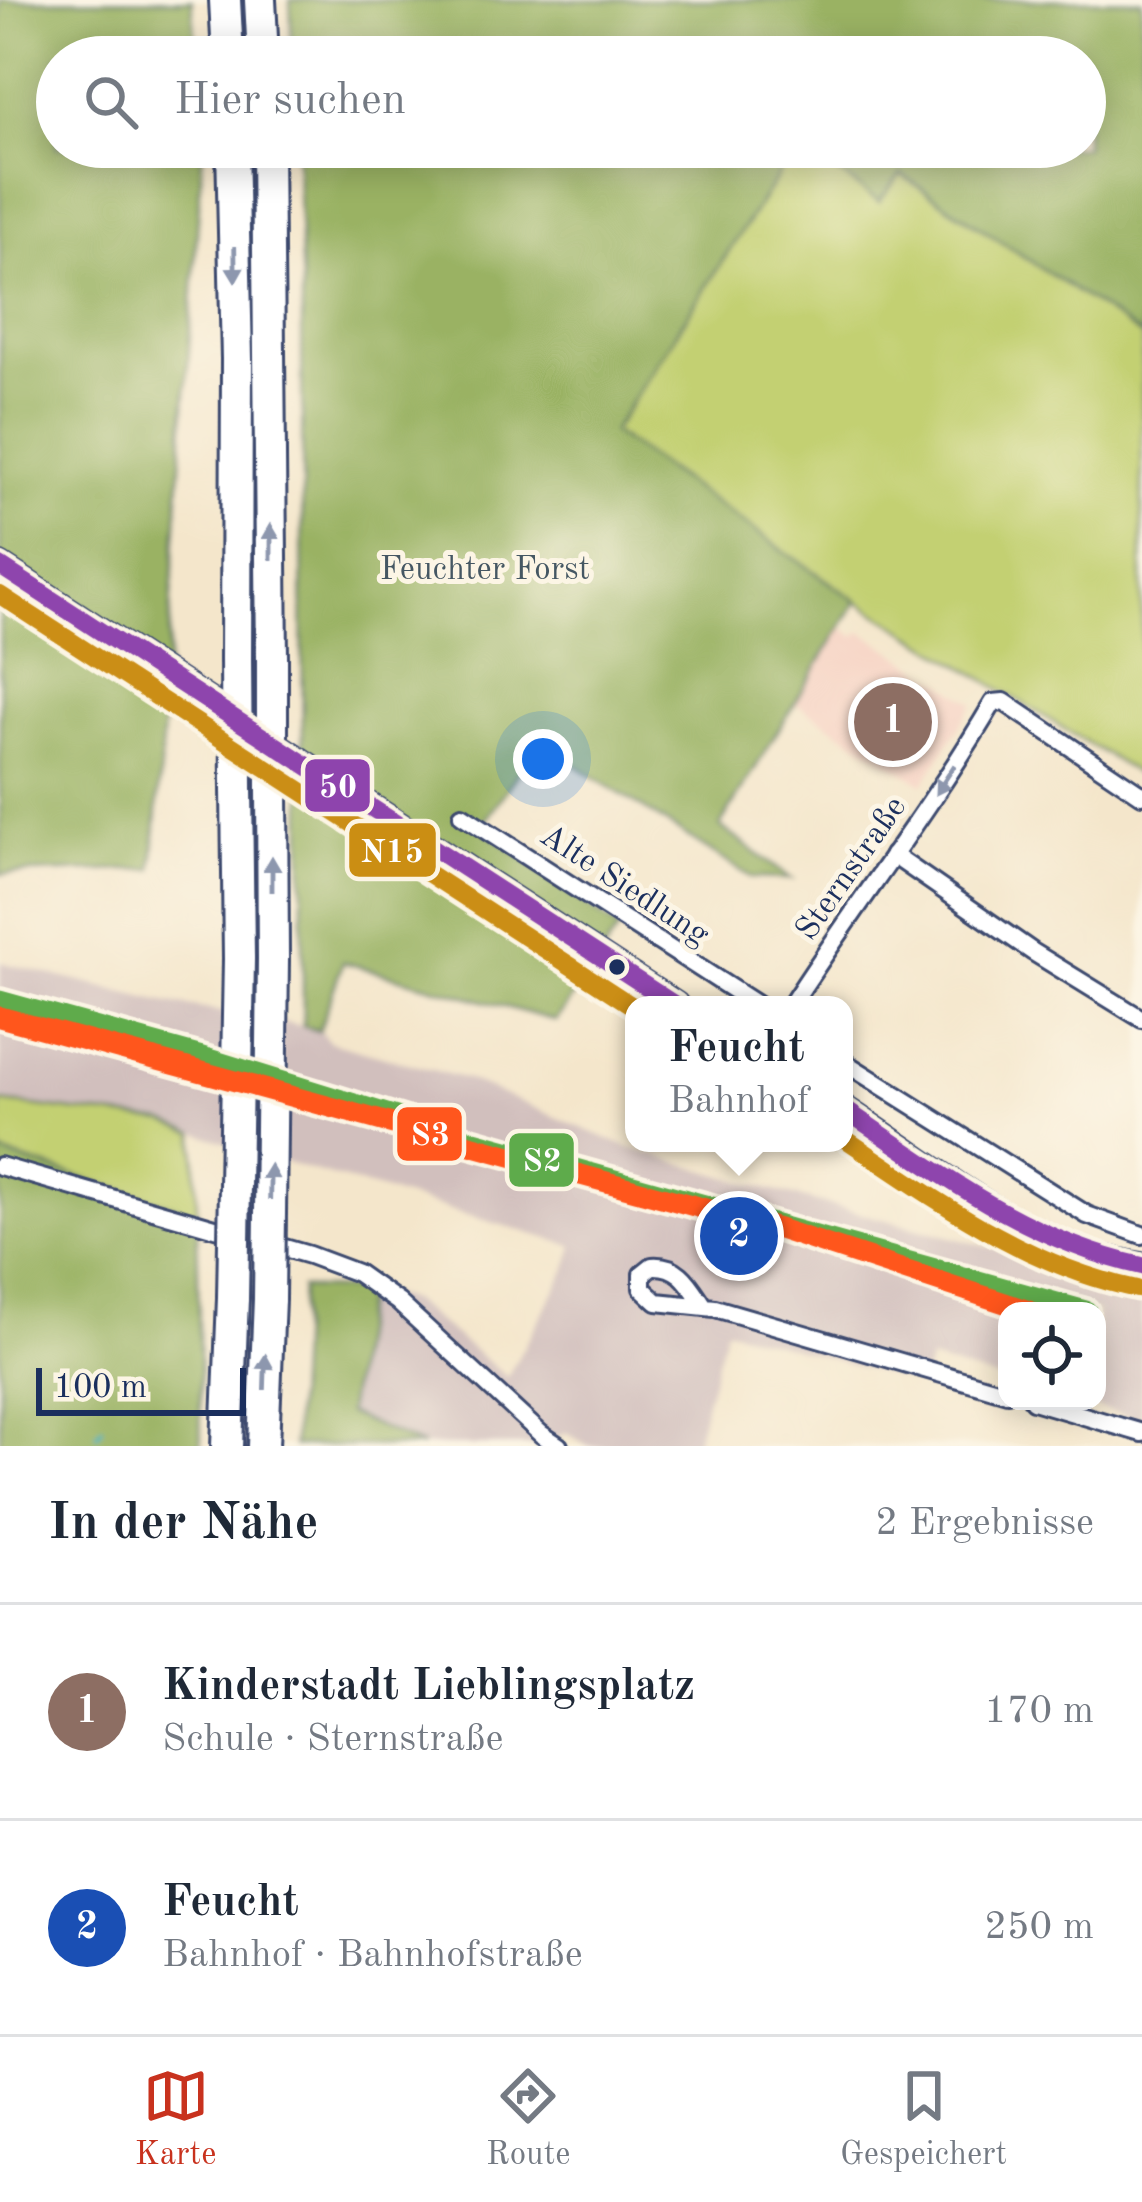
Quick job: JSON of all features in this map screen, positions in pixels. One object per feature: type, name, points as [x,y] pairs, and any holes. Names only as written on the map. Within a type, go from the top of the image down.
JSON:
[{"type":"highway","points":[[225,0],[227,36]]},
{"type":"highway","points":[[260,0],[262,36]]},
{"type":"highway","points":[[226,1446],[238,959],[232,168]]},
{"type":"highway","points":[[262,1446],[274,959],[267,168]]},
{"type":"main road","points":[[0,566],[661,996]]},
{"type":"main road","points":[[853,1115],[1018,1223],[1071,1250],[1142,1266]]},
{"type":"street","name":"Sternstraße","points":[[797,996],[993,703],[1004,702],[1142,795]]},
{"type":"street","name":"Alte Siedlung","points":[[462,814],[743,996]]},
{"type":"street","points":[[893,854],[1033,952],[1142,1018]]},
{"type":"street","points":[[853,1067],[1087,1215],[1142,1235]]},
{"type":"street","points":[[0,1166],[309,1255],[357,1274],[398,1301],[541,1434],[560,1446]]},
{"type":"street","points":[[704,1306],[998,1391]]},
{"type":"street","points":[[1064,1410],[1142,1433]]},
{"type":"shaded area","points":[[839,626],[856,637],[861,631],[974,703],[923,784],[792,701]]},
{"type":"shaded area","points":[[0,962],[159,1001],[303,1026],[319,1031],[330,1042],[466,1079],[625,1146],[625,1152],[644,1152],[1142,1287],[1142,1420],[1106,1410],[1106,1302],[998,1302],[998,1379],[930,1360],[921,1385],[726,1328],[694,1446],[589,1446],[566,1433],[541,1446],[423,1446],[347,1413],[366,1289],[410,1300],[507,1377],[566,1271],[574,1246],[303,1168],[164,1122],[0,1102]]},
{"type":"green space","points":[[0,0],[192,0],[195,36],[36,36],[36,168],[202,168],[153,869],[0,874]]},
{"type":"green space","points":[[290,0],[1142,0],[1142,336],[901,174],[879,202],[832,168],[1106,168],[1106,36],[291,36]]},
{"type":"green space","name":"Feuchter Forst","points":[[297,168],[782,168],[612,432],[857,601],[720,826],[791,879],[752,878],[539,742],[481,827],[619,929],[556,1021],[343,962],[319,1031],[303,1026],[302,286]]},
{"type":"green space","points":[[782,168],[833,168],[879,201],[900,174],[1142,336],[1142,777],[857,601],[612,433]]},
{"type":"green space","points":[[0,1102],[164,1122],[195,1133],[197,1213],[0,1153]]},
{"type":"green space","points":[[0,1153],[197,1213],[201,1446],[0,1446]]},
{"type":"green space","points":[[301,1288],[366,1289],[347,1413],[423,1446],[293,1446]]},
{"type":"waterway","points":[[97,1434],[102,1428]]},
{"type":"transit line","name":"50","points":[[0,566],[661,996]]},
{"type":"transit line","name":"N15","points":[[0,595],[625,1001]]},
{"type":"transit line","name":"S2","points":[[0,1001],[471,1140],[1054,1302]]},
{"type":"transit line","name":"S3","points":[[0,1017],[779,1229],[1002,1302]]},
{"type":"transit line","name":"50","points":[[853,1115],[1023,1222],[1100,1255],[1142,1266]]},
{"type":"transit line","name":"N15","points":[[853,1144],[1019,1247],[1137,1289]]},
{"type":"place","name":"Kinderstadt Lieblingsplatz","points":[[893,722]]},
{"type":"place","name":"Feucht","points":[[739,1236]]}]
